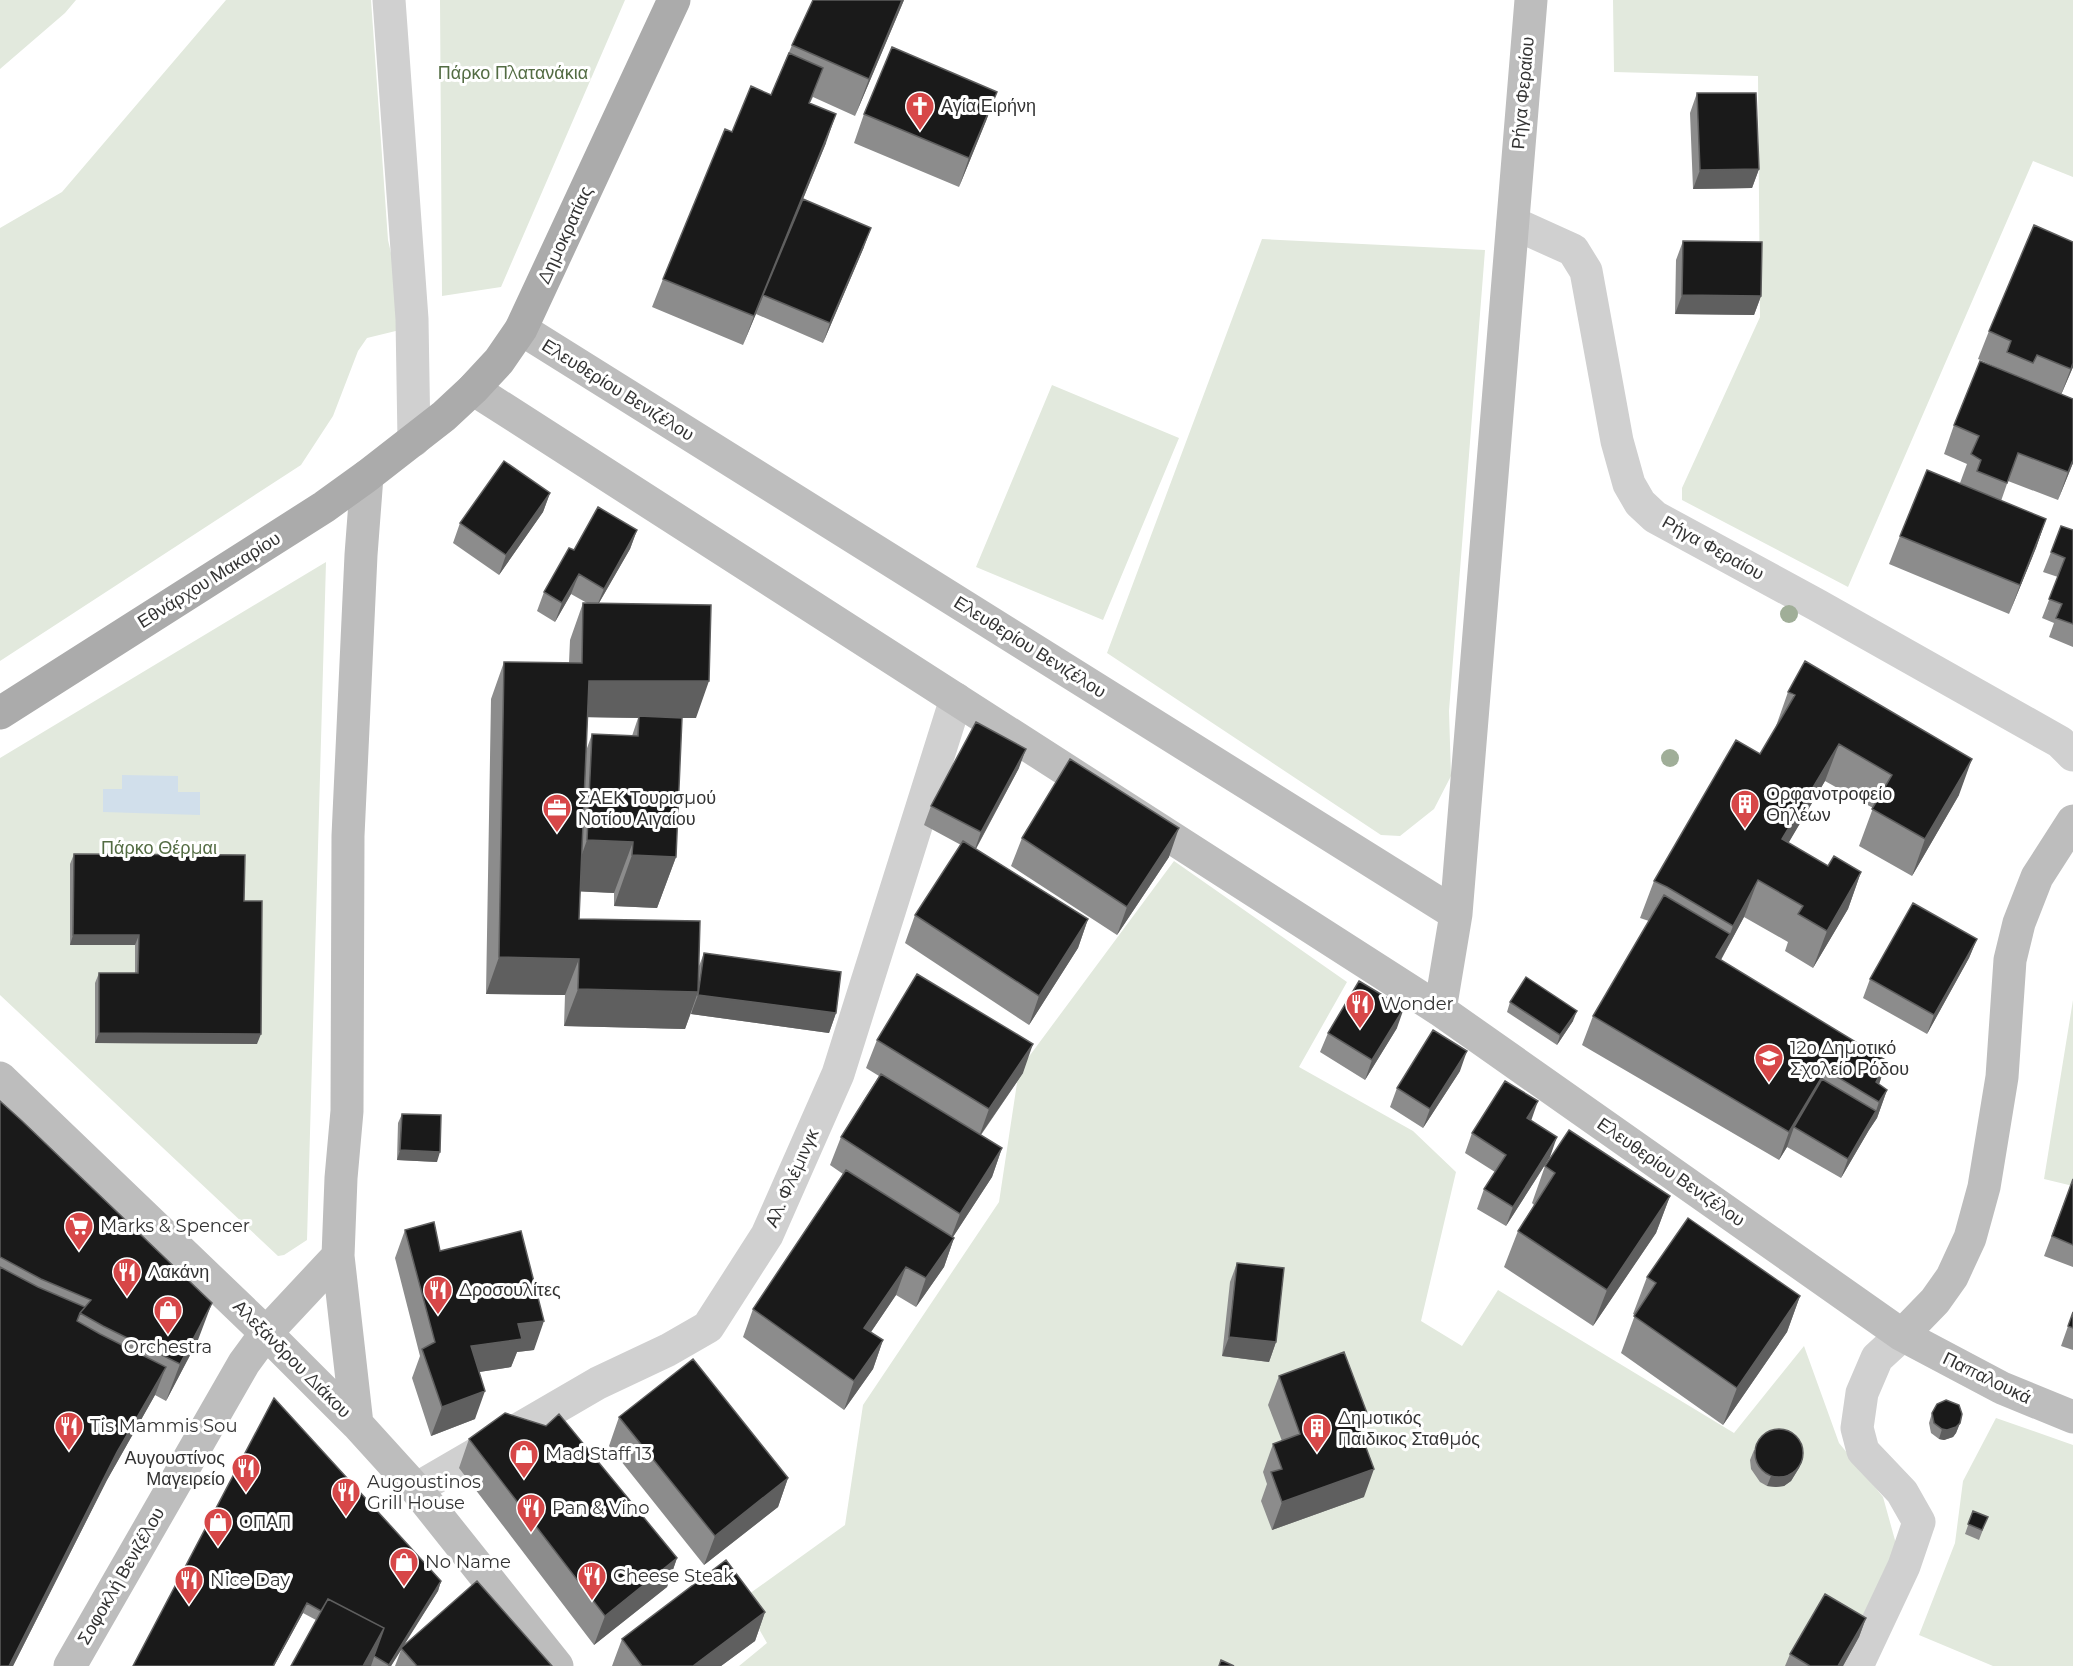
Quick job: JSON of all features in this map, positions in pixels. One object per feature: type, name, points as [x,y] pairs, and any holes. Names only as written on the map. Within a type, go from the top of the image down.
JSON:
[{"type":"main road","name":"Δημοκρατίας","points":[[414,440],[444,416],[500,361],[521,329],[674,0]]},
{"type":"main road","name":"Εθνάρχου Μακαρίου","points":[[0,713],[324,507],[414,440]]},
{"type":"street","points":[[389,0],[412,319],[414,440]]},
{"type":"street","name":"Ρήγα Φεραίου","points":[[1456,914],[1531,0]]},
{"type":"street","name":"Ρήγα Φεραίου","points":[[1513,223],[1573,250],[1586,271],[1617,441],[1629,484],[1640,503],[1655,517],[2061,742],[2073,755]]},
{"type":"street","name":"Ελευθερίου Βενιζέλου","points":[[521,329],[1456,914]]},
{"type":"street","name":"Ελευθερίου Βενιζέλου","points":[[473,389],[1440,1010],[1902,1335]]},
{"type":"street","points":[[357,1424],[338,1256],[346,1125],[348,836],[360,569],[367,476]]},
{"type":"street","name":"Αλ. Φλέμινγκ","points":[[416,1489],[598,1383],[668,1350],[708,1327],[767,1235],[838,1074],[956,699]]},
{"type":"street","points":[[1857,1666],[1904,1566],[1918,1522],[1902,1492],[1863,1451],[1857,1428],[1862,1393],[1877,1358],[1935,1301],[1952,1277],[1970,1238],[1984,1187],[2002,1077],[2010,960],[2019,923],[2037,878],[2073,822]]},
{"type":"street","points":[[1440,1010],[1456,914]]},
{"type":"street","name":"Αλεξάνδρου Διάκου","points":[[0,1078],[266,1333],[357,1424],[416,1489],[557,1666]]},
{"type":"street","name":"Σοφοκλή Βενιζέλου","points":[[70,1666],[244,1363],[266,1333],[338,1256]]},
{"type":"street","name":"Παπαλουκά","points":[[1902,1335],[2002,1388],[2073,1417]]},
{"type":"green space","points":[[0,0],[76,0],[65,13],[0,69]]},
{"type":"green space","points":[[226,0],[371,0],[388,240],[408,328],[367,338],[358,351],[333,416],[301,465],[0,661],[0,228],[62,192]]},
{"type":"green space","name":"Πάρκο Πλατανάκια","points":[[440,0],[625,0],[501,287],[442,296]]},
{"type":"green space","points":[[1613,0],[2073,0],[2073,177],[2033,161],[1848,587],[1682,500],[1682,488],[1760,317],[1758,76],[1614,72]]},
{"type":"green space","points":[[1262,239],[1485,250],[1449,711],[1451,776],[1434,809],[1400,836],[1381,835],[1107,653]]},
{"type":"green space","points":[[1052,385],[1179,438],[1103,620],[976,567]]},
{"type":"green space","name":"Πάρκο Θέρμαι","points":[[326,562],[307,1240],[284,1255],[278,1256],[0,995],[0,758]]},
{"type":"green space","points":[[1174,861],[1347,982],[1299,1067],[1413,1131],[1456,1172],[1421,1321],[1462,1346],[1498,1290],[1734,1433],[1804,1346],[1839,1443],[1883,1497],[1898,1551],[1846,1666],[739,1666],[767,1643],[742,1599],[845,1525],[863,1405],[999,1202],[1019,1070]]},
{"type":"green space","points":[[2073,1000],[2073,1186],[2044,1179]]},
{"type":"green space","points":[[1996,1418],[2073,1445],[2073,1666],[1993,1666],[1919,1635],[1955,1543],[1963,1481]]},
{"type":"shaded area","points":[[122,775],[178,776],[178,792],[200,792],[200,815],[103,812],[103,789],[122,789]]},
{"type":"building","points":[[813,0],[902,0],[869,79],[792,45]]},
{"type":"building","points":[[892,47],[997,92],[969,158],[864,114]]},
{"type":"building","points":[[789,53],[823,68],[809,103],[836,114],[754,316],[663,279],[725,129],[732,132],[751,86],[771,95]]},
{"type":"building","points":[[1697,93],[1756,93],[1759,169],[1700,170]]},
{"type":"building","points":[[803,199],[871,228],[830,323],[763,295]]},
{"type":"building","points":[[2034,225],[2073,242],[2073,363],[2071,369],[2037,355],[2033,363],[2007,352],[2011,341],[1989,331]]},
{"type":"building","points":[[1683,241],[1762,242],[1761,296],[1682,295]]},
{"type":"building","points":[[1980,361],[2073,399],[2073,460],[2068,472],[2018,453],[2007,483],[1977,471],[1981,460],[1971,454],[1979,436],[1954,425]]},
{"type":"building","points":[[504,461],[550,493],[506,555],[460,523]]},
{"type":"building","points":[[1927,470],[2046,519],[2020,585],[1900,536]]},
{"type":"building","points":[[598,507],[637,530],[604,589],[579,574],[562,603],[544,592],[569,548],[574,550]]},
{"type":"building","points":[[2061,526],[2073,530],[2073,624],[2056,618],[2062,604],[2049,599],[2065,558],[2051,552]]},
{"type":"building","points":[[583,603],[711,605],[709,681],[589,681],[579,919],[700,921],[698,992],[578,989],[579,959],[499,957],[504,662],[582,663]]},
{"type":"building","name":"Ορφανοτροφείο Θηλέων","points":[[1805,661],[1972,759],[1925,839],[1872,809],[1892,775],[1839,744],[1782,839],[1828,866],[1834,856],[1861,872],[1827,931],[1798,914],[1803,906],[1758,880],[1733,926],[1654,881],[1736,740],[1760,754],[1795,695],[1788,692]]},
{"type":"building","points":[[639,716],[682,718],[676,857],[632,855],[633,842],[587,840],[592,734],[638,736]]},
{"type":"building","points":[[976,722],[1026,749],[981,832],[931,806]]},
{"type":"building","points":[[1070,759],[1179,828],[1127,907],[1022,838]]},
{"type":"building","points":[[963,841],[1088,919],[1039,996],[915,915]]},
{"type":"building","points":[[74,854],[245,855],[244,901],[262,901],[261,1034],[99,1033],[99,973],[138,973],[139,935],[73,935]]},
{"type":"building","points":[[1664,895],[1730,934],[1716,957],[1887,1061],[1876,1082],[1887,1090],[1879,1102],[1826,1070],[1789,1132],[1593,1016]]},
{"type":"building","points":[[1913,903],[1977,939],[1934,1015],[1870,979]]},
{"type":"building","points":[[704,953],[841,972],[836,1013],[698,995]]},
{"type":"building","points":[[917,974],[1033,1044],[989,1109],[877,1040]]},
{"type":"building","points":[[1526,977],[1577,1011],[1560,1035],[1510,1002]]},
{"type":"building","points":[[1359,981],[1404,1008],[1372,1060],[1328,1033]]},
{"type":"building","points":[[1433,1030],[1467,1051],[1430,1109],[1397,1088]]},
{"type":"building","points":[[881,1074],[1002,1148],[960,1214],[841,1137]]},
{"type":"building","points":[[1822,1079],[1876,1111],[1848,1159],[1794,1127]]},
{"type":"building","points":[[1505,1081],[1538,1101],[1527,1118],[1557,1137],[1513,1207],[1484,1189],[1506,1155],[1472,1133]]},
{"type":"building","points":[[0,1101],[212,1303],[180,1364],[80,1313],[91,1300],[41,1279],[0,1257]]},
{"type":"building","points":[[402,1114],[441,1115],[440,1152],[400,1150]]},
{"type":"building","points":[[1569,1130],[1670,1196],[1607,1290],[1518,1231],[1555,1173],[1545,1166]]},
{"type":"building","points":[[846,1170],[954,1238],[926,1278],[906,1267],[864,1328],[883,1340],[854,1381],[753,1309]]},
{"type":"building","points":[[2073,1179],[2073,1245],[2052,1236]]},
{"type":"building","points":[[1688,1218],[1800,1296],[1737,1388],[1634,1316],[1656,1283],[1647,1277]]},
{"type":"building","points":[[434,1222],[440,1251],[521,1231],[544,1321],[518,1324],[522,1339],[471,1346],[485,1391],[442,1407],[422,1349],[435,1342],[405,1230]]},
{"type":"building","points":[[1237,1263],[1284,1268],[1276,1342],[1229,1337]]},
{"type":"building","points":[[0,1267],[38,1287],[85,1307],[77,1321],[166,1367],[117,1452],[9,1666],[0,1666]]},
{"type":"building","points":[[2073,1312],[2073,1328],[2068,1326]]},
{"type":"building","name":"Δημοτικός Παιδικος Σταθμός","points":[[1344,1352],[1367,1413],[1355,1418],[1374,1469],[1282,1502],[1271,1472],[1282,1469],[1273,1444],[1300,1434],[1279,1376]]},
{"type":"building","points":[[693,1359],[788,1478],[715,1536],[619,1417]]},
{"type":"building","points":[[274,1398],[441,1581],[389,1665],[374,1656],[384,1628],[328,1599],[321,1611],[307,1603],[273,1666],[133,1666]]},
{"type":"building","points":[[1946,1400],[1959,1405],[1962,1414],[1960,1423],[1947,1430],[1934,1423],[1932,1413],[1937,1404]]},
{"type":"building","points":[[505,1413],[546,1426],[559,1414],[677,1558],[605,1616],[469,1439]]},
{"type":"building","points":[[1774,1429],[1784,1429],[1796,1436],[1803,1448],[1803,1458],[1796,1470],[1784,1477],[1774,1477],[1759,1466],[1755,1458],[1755,1448],[1766,1433]]},
{"type":"building","points":[[1973,1511],[1988,1517],[1982,1530],[1968,1524]]},
{"type":"building","points":[[726,1560],[765,1612],[693,1666],[642,1666],[622,1639]]},
{"type":"building","points":[[477,1581],[552,1666],[417,1666],[401,1648]]},
{"type":"building","points":[[1825,1594],[1866,1618],[1838,1666],[1810,1666],[1790,1654]]},
{"type":"building","points":[[328,1599],[384,1628],[363,1666],[291,1666]]},
{"type":"building","points":[[1221,1660],[1234,1666],[1219,1666]]},
{"type":"place","name":"Αγία Ειρήνη","points":[[920,132]]},
{"type":"place","name":"Ορφανοτροφείο Θηλέων","points":[[1745,830]]},
{"type":"place","name":"ΣΑΕΚ Τουρισμού Νοτίου Αιγαίου","points":[[557,834]]},
{"type":"place","name":"Wonder","points":[[1360,1030]]},
{"type":"place","name":"12ο Δημοτικό Σχολείο Ρόδου","points":[[1769,1084]]},
{"type":"place","name":"Marks & Spencer","points":[[79,1252]]},
{"type":"place","name":"Λακάνη","points":[[127,1298]]},
{"type":"place","name":"Δροσουλίτες","points":[[438,1316]]},
{"type":"place","name":"Orchestra","points":[[168,1336]]},
{"type":"place","name":"Tis Mammis Sou","points":[[69,1452]]},
{"type":"place","name":"Δημοτικός Παιδικος Σταθμός","points":[[1317,1454]]},
{"type":"place","name":"Mad Staff 13","points":[[524,1480]]},
{"type":"place","name":"Αυγουστίνος Μαγειρείο","points":[[246,1494]]},
{"type":"place","name":"Augoustinos Grill House","points":[[346,1518]]},
{"type":"place","name":"Pan & Vino","points":[[531,1534]]},
{"type":"place","name":"ΟΠΑΠ","points":[[218,1548]]},
{"type":"place","name":"No Name","points":[[404,1588]]},
{"type":"place","name":"Cheese Steak","points":[[592,1602]]},
{"type":"place","name":"Nice Day","points":[[189,1606]]}]
